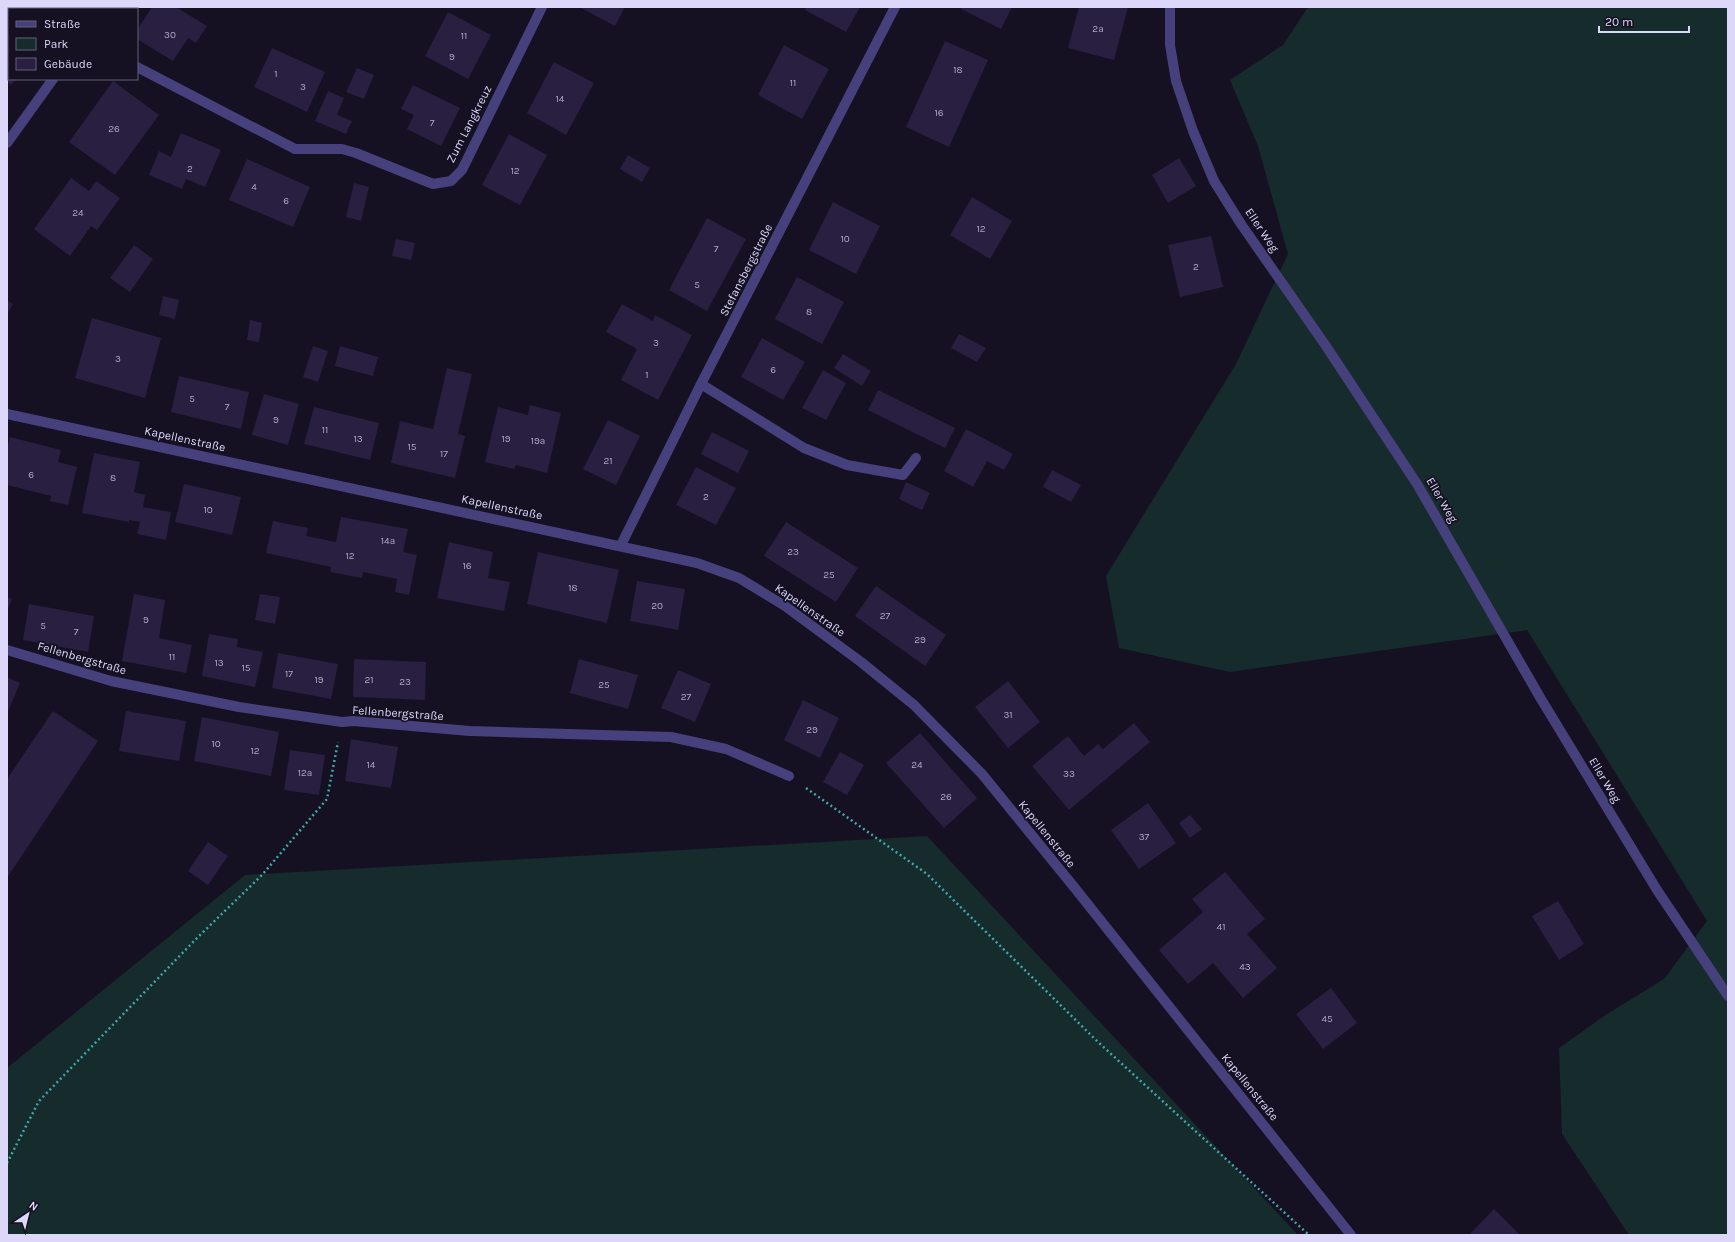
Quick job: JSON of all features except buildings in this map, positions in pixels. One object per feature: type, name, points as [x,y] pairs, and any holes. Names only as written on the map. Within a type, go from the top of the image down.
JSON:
[{"type":"street","name":"Zum Langkreuz","points":[[138,68],[295,149],[342,149],[356,153],[433,184],[451,180],[462,170],[542,7]]},
{"type":"street","name":"Stefansbergstraße","points":[[621,545],[701,384],[895,7]]},
{"type":"street","name":"Eller Weg","points":[[1170,7],[1170,45],[1176,81],[1193,131],[1214,181],[1241,224],[1326,346],[1417,484],[1541,699],[1656,890],[1728,996]]},
{"type":"street","points":[[7,143],[52,80]]},
{"type":"street","points":[[701,384],[804,448],[847,464],[903,475],[916,458]]},
{"type":"street","name":"Kapellenstraße","points":[[7,414],[621,545],[697,563],[738,578],[785,606],[861,662],[914,705],[987,780],[1351,1235]]},
{"type":"street","name":"Fellenbergstraße","points":[[7,650],[111,681],[239,707],[342,722],[353,721],[470,731],[671,737],[726,749],[789,776]]},
{"type":"path","points":[[7,1163],[39,1101],[198,937],[262,875],[328,799],[342,722]]},
{"type":"path","points":[[789,776],[927,874],[1098,1042],[1309,1235]]},
{"type":"green space","points":[[1308,7],[1728,7],[1728,1235],[1629,1235],[1562,1134],[1559,1048],[1607,1014],[1664,979],[1707,921],[1527,630],[1230,672],[1119,648],[1106,576],[1236,364],[1288,254],[1258,146],[1230,80],[1283,45]]},
{"type":"green space","points":[[927,836],[1298,1235],[7,1235],[7,1068],[245,875]]}]
